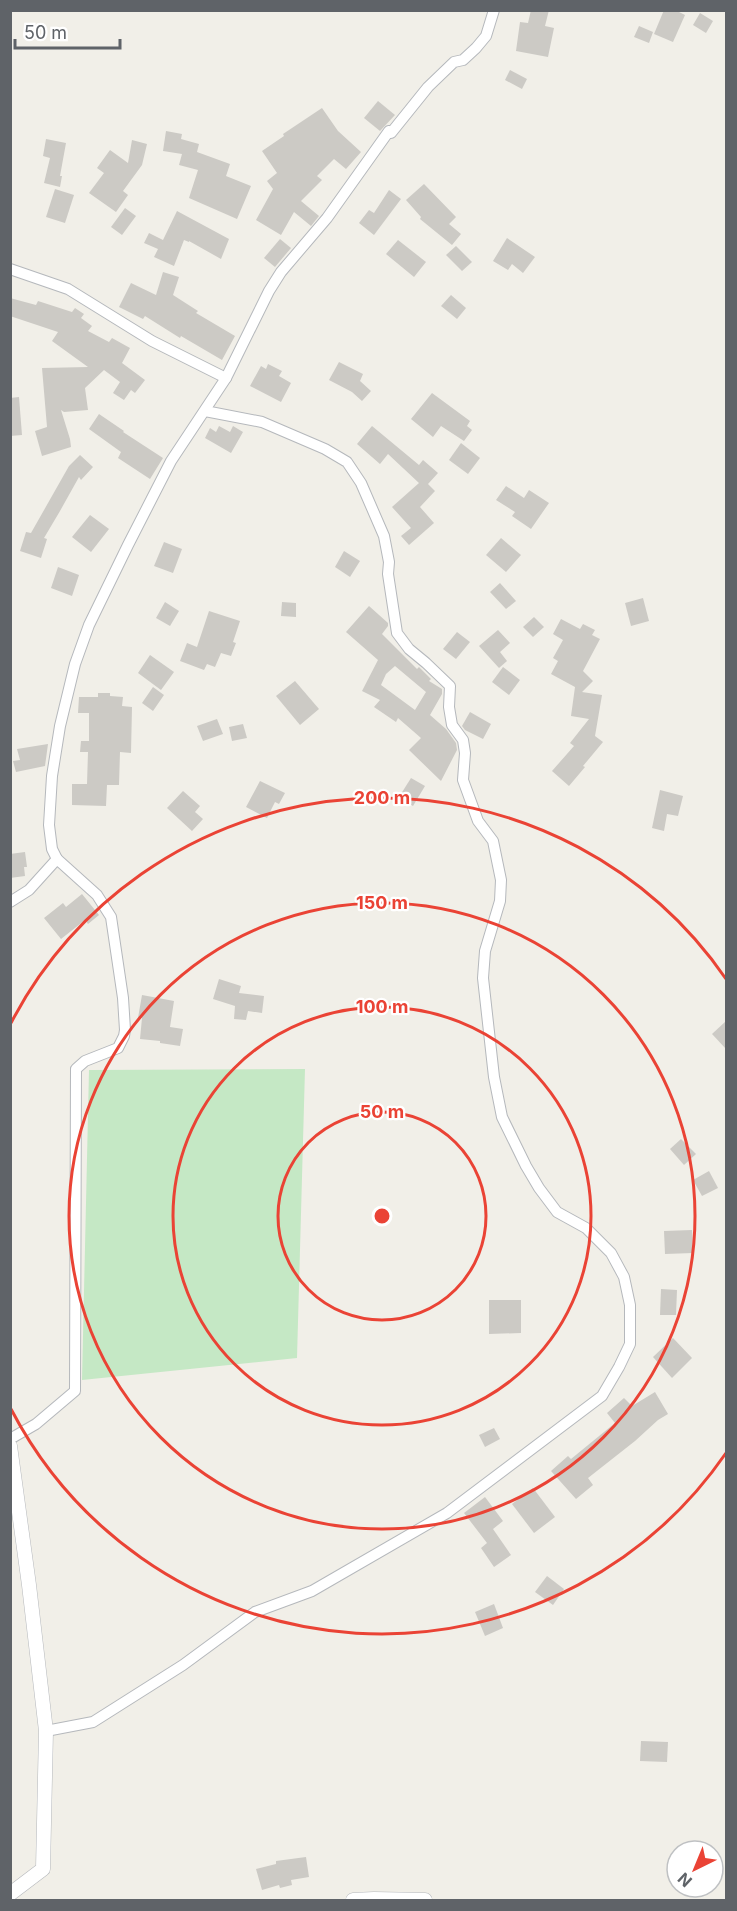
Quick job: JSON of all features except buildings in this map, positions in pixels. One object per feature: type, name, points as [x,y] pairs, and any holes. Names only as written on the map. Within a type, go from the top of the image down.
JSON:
[{"type":"street","points":[[10,1439],[36,1424],[75,1392],[76,1069],[85,1061],[118,1048],[125,1030],[123,998],[111,917],[97,895],[57,859],[52,849],[49,825],[52,776],[60,726],[75,664],[89,625],[171,461],[226,378],[269,291],[281,272],[327,218],[389,131],[391,133],[428,87],[454,62],[463,60],[486,36],[494,10]]},
{"type":"street","points":[[10,269],[68,289],[152,340],[226,378]]},
{"type":"street","points":[[46,1731],[93,1722],[183,1665],[255,1612],[312,1591],[447,1513],[602,1395],[630,1344],[630,1305],[624,1277],[610,1253],[586,1228],[557,1212],[526,1166],[502,1117],[494,1077],[483,978],[485,951],[501,901],[501,880],[493,841],[478,821],[463,780],[465,753],[463,740],[452,725],[449,707],[450,686],[409,649],[397,633],[387,553],[377,516],[361,483],[347,462],[325,449],[262,422],[205,411]]},
{"type":"street","points":[[10,902],[29,890],[57,859]]},
{"type":"street","points":[[10,1446],[46,1731],[43,1869],[10,1894]]},
{"type":"street","points":[[353,1900],[425,1900]]},
{"type":"green space","points":[[305,1069],[297,1358],[82,1380],[89,1070]]}]
